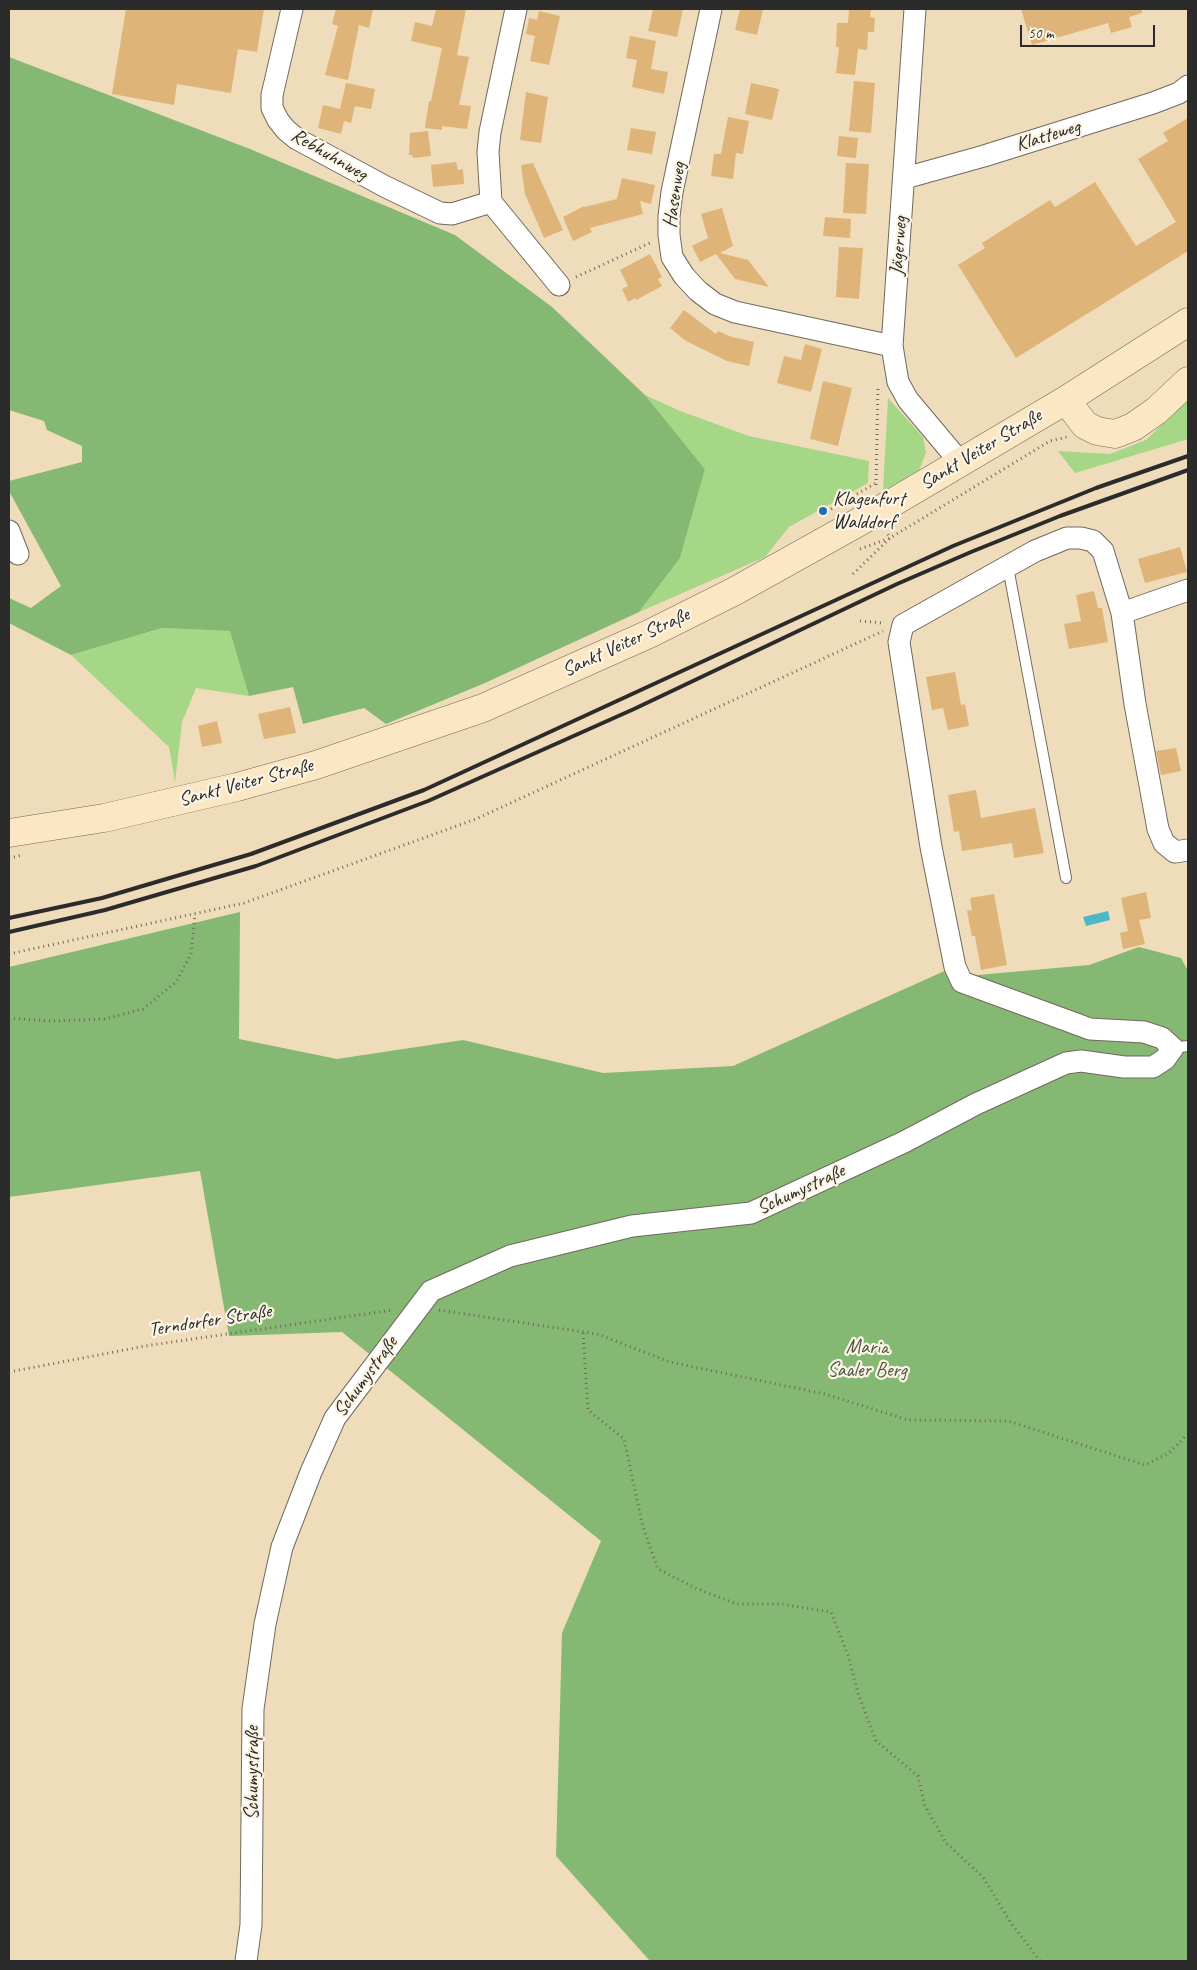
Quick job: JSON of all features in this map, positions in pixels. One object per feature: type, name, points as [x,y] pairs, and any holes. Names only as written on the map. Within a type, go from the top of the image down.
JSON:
[{"type":"main road","name":"Sankt Veiter Straße","points":[[9,834],[104,818],[237,787],[316,766],[483,708],[650,634],[735,591],[875,513],[1066,400],[1188,322]]},
{"type":"main road","points":[[1066,400],[1086,425],[1097,431],[1114,434],[1133,427],[1156,411],[1188,381]]},
{"type":"street","name":"Rebhuhnweg","points":[[292,9],[272,94],[272,108],[286,130],[297,139],[440,214],[452,214],[491,202]]},
{"type":"street","points":[[516,9],[490,132],[488,152],[491,202],[559,284]]},
{"type":"street","name":"Hasenweg","points":[[712,9],[672,192],[668,235],[672,257],[684,276],[698,291],[715,304],[735,312],[892,346]]},
{"type":"street","name":"Jägerweg","points":[[915,9],[892,346],[898,382],[908,400],[960,462]]},
{"type":"street","name":"Klatteweg","points":[[904,178],[984,156],[1153,103],[1178,93],[1188,86]]},
{"type":"street","points":[[9,531],[18,554]]},
{"type":"street","points":[[1180,1047],[1144,1032],[1090,1029],[962,982],[955,967],[921,791],[899,642],[903,625],[1035,551],[1067,538],[1081,538],[1093,541],[1103,551],[1122,613],[1135,704],[1158,829],[1164,842],[1175,852],[1188,850]]},
{"type":"street","points":[[1122,613],[1188,590]]},
{"type":"street","name":"Schumystraße","points":[[246,1961],[251,1925],[253,1709],[265,1624],[282,1547],[311,1472],[335,1418],[431,1290],[510,1256],[632,1226],[751,1213],[904,1142],[976,1104],[1066,1063],[1081,1061],[1124,1067],[1153,1067],[1165,1060],[1180,1047]]},
{"type":"lane","points":[[1008,567],[1066,878]]},
{"type":"path","points":[[559,284],[668,235]]},
{"type":"path","points":[[853,574],[890,538],[875,513],[878,382]]},
{"type":"path","points":[[828,511],[876,483]]},
{"type":"path","points":[[860,622],[903,625]]},
{"type":"path","points":[[9,954],[244,903],[476,819],[874,634],[903,625]]},
{"type":"path","points":[[9,1018],[49,1021],[105,1019],[143,1009],[176,982],[191,954],[195,914]]},
{"type":"path","name":"Terndorfer Straße","points":[[9,1372],[150,1345],[367,1312],[418,1307],[596,1334],[670,1362],[825,1394],[908,1420],[1008,1421],[1145,1465],[1169,1453],[1188,1434]]},
{"type":"path","points":[[583,1333],[588,1410],[624,1439],[643,1527],[658,1569],[695,1588],[737,1604],[781,1604],[831,1612],[848,1655],[858,1693],[876,1741],[918,1776],[925,1806],[946,1843],[983,1877],[1012,1923],[1040,1961]]},
{"type":"green space","points":[[9,57],[250,149],[455,235],[552,307],[645,395],[705,469],[680,558],[639,612],[485,683],[386,724],[364,708],[303,724],[293,687],[249,696],[230,631],[162,628],[71,655],[9,623],[9,598],[31,608],[61,586],[9,491],[9,481],[82,462],[82,446],[47,430],[44,421],[9,410]]},
{"type":"green space","points":[[645,395],[680,411],[749,436],[869,461],[868,483],[789,527],[765,557],[639,612],[680,558],[705,469]]},
{"type":"green space","points":[[888,398],[923,437],[926,453],[919,470],[883,491]]},
{"type":"green space","points":[[1188,400],[1188,439],[1075,473],[1058,451],[1110,454],[1146,440]]},
{"type":"green space","points":[[162,628],[231,631],[249,696],[196,688],[182,722],[175,782],[169,747],[71,655]]},
{"type":"green space","name":"Maria Saaler Berg","points":[[240,912],[239,1039],[337,1059],[463,1040],[603,1073],[733,1066],[949,969],[967,976],[1089,965],[1139,947],[1181,958],[1188,971],[1188,1961],[650,1961],[556,1856],[562,1633],[601,1541],[342,1332],[229,1336],[200,1171],[9,1197],[9,967]]},
{"type":"water","points":[[1108,911],[1110,920],[1086,926],[1083,917]]},
{"type":"building","points":[[126,9],[264,9],[257,52],[238,49],[231,93],[177,84],[174,105],[112,94]]},
{"type":"building","points":[[336,9],[373,9],[369,28],[359,25],[348,80],[325,75],[338,26],[332,24]]},
{"type":"building","points":[[436,9],[466,9],[457,55],[469,57],[459,105],[471,106],[467,129],[442,126],[442,130],[425,128],[429,101],[431,101],[442,48],[411,41],[415,22],[432,26]]},
{"type":"building","points":[[653,9],[683,9],[677,37],[648,31]]},
{"type":"building","points":[[740,9],[763,9],[757,35],[735,30]]},
{"type":"building","points":[[849,9],[871,9],[870,17],[875,18],[874,32],[868,32],[867,50],[858,49],[855,75],[836,73],[839,47],[836,47],[837,23],[848,23]]},
{"type":"building","points":[[1021,9],[1142,9],[1142,13],[1129,17],[1132,27],[1111,33],[1108,23],[1032,45]]},
{"type":"building","points":[[539,11],[560,16],[549,65],[530,61],[535,36],[526,34],[529,18],[537,20]]},
{"type":"building","points":[[630,36],[656,41],[651,69],[668,72],[664,94],[632,87],[637,60],[626,58]]},
{"type":"building","points":[[854,81],[875,83],[871,133],[849,131]]},
{"type":"building","points":[[346,83],[375,89],[371,109],[355,106],[351,123],[344,121],[341,134],[318,128],[323,105],[340,109]]},
{"type":"building","points":[[751,83],[779,89],[772,120],[745,114]]},
{"type":"building","points":[[526,92],[548,97],[541,143],[520,140]]},
{"type":"building","points":[[728,117],[749,121],[743,154],[736,153],[733,179],[711,176],[714,154],[721,154]]},
{"type":"building","points":[[1188,118],[1188,251],[1016,358],[958,265],[985,248],[982,243],[1050,200],[1055,207],[1095,182],[1136,246],[1176,222],[1138,159],[1168,141],[1163,133]]},
{"type":"building","points":[[631,128],[656,132],[652,154],[627,150]]},
{"type":"building","points":[[428,131],[431,156],[413,158],[412,155],[409,155],[410,133]]},
{"type":"building","points":[[839,136],[858,138],[856,158],[837,156]]},
{"type":"building","points":[[456,162],[458,170],[463,169],[464,184],[433,187],[431,165]]},
{"type":"building","points":[[533,163],[563,230],[544,238],[525,194],[521,165]]},
{"type":"building","points":[[846,163],[869,164],[866,214],[843,213]]},
{"type":"building","points":[[622,178],[655,185],[651,204],[640,201],[643,214],[590,228],[592,232],[573,241],[563,217],[584,206],[617,199]]},
{"type":"building","points":[[722,208],[733,246],[720,253],[748,260],[769,287],[735,279],[716,254],[700,262],[692,246],[708,238],[701,214]]},
{"type":"building","points":[[825,217],[851,219],[850,238],[823,236]]},
{"type":"building","points":[[839,247],[863,248],[859,299],[836,297]]},
{"type":"building","points":[[650,254],[662,277],[658,279],[662,286],[636,300],[635,298],[628,302],[622,289],[628,286],[620,270]]},
{"type":"building","points":[[684,310],[716,334],[718,331],[732,337],[754,342],[749,366],[727,361],[686,341],[670,328]]},
{"type":"building","points":[[805,344],[822,349],[811,392],[777,383],[784,356],[801,360]]},
{"type":"building","points":[[823,381],[852,388],[838,446],[810,439]]},
{"type":"building","points":[[1180,547],[1187,572],[1145,583],[1138,559]]},
{"type":"building","points":[[1094,591],[1098,608],[1102,608],[1108,642],[1069,649],[1064,624],[1081,621],[1076,595]]},
{"type":"building","points":[[955,672],[961,705],[965,704],[969,726],[948,730],[943,708],[932,710],[926,677]]},
{"type":"building","points":[[290,707],[296,733],[264,739],[258,714]]},
{"type":"building","points":[[217,721],[222,743],[202,747],[198,726]]},
{"type":"building","points":[[1176,748],[1181,771],[1161,775],[1156,751]]},
{"type":"building","points":[[976,790],[981,818],[1035,808],[1044,853],[1014,858],[1012,843],[962,851],[959,831],[954,832],[948,795]]},
{"type":"building","points":[[1146,892],[1151,918],[1139,920],[1145,944],[1123,949],[1120,933],[1128,931],[1121,898]]},
{"type":"building","points":[[994,894],[1007,965],[981,970],[975,936],[972,936],[967,911],[972,910],[970,898]]},
{"type":"railway","points":[[9,918],[102,898],[251,854],[424,790],[953,546],[1096,488],[1188,456]]},
{"type":"railway","points":[[9,932],[105,910],[256,866],[428,801],[634,709],[897,584],[1060,516],[1188,470]]},
{"type":"place","name":"Klagenfurt Walddorf","points":[[823,511]]}]
